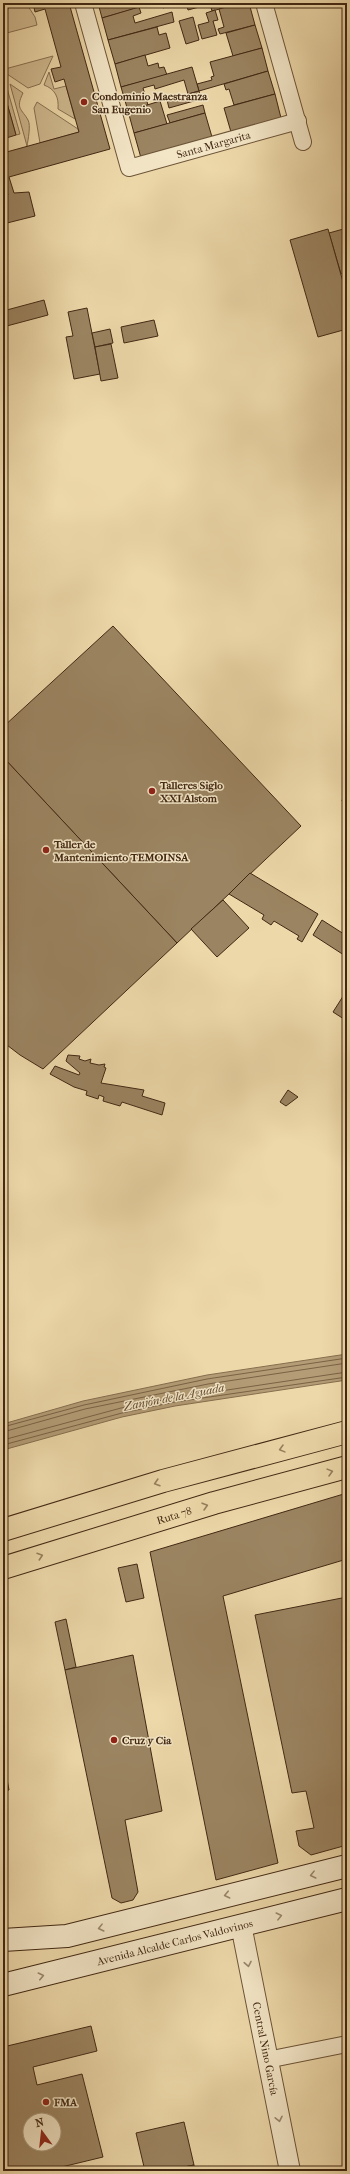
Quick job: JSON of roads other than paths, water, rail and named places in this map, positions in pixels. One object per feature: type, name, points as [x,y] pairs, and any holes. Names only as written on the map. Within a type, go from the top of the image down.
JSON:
[{"type":"highway","points":[[3,1530],[162,1481],[347,1432]]},
{"type":"highway","name":"Ruta 78","points":[[3,1568],[199,1508],[347,1467]]},
{"type":"main road","points":[[3,1956],[66,1936],[347,1866]]},
{"type":"main road","points":[[241,1925],[252,1906],[278,1883]]},
{"type":"main road","name":"Avenida Alcalde Carlos Valdovinos","points":[[3,1985],[347,1899]]},
{"type":"main road","points":[[3,1940],[66,1936]]},
{"type":"street","name":"Santa Margarita","points":[[83,3],[129,168],[298,121]]},
{"type":"street","points":[[264,3],[303,142]]},
{"type":"street","name":"Central Nino García","points":[[241,1925],[290,2171]]},
{"type":"street","points":[[267,2060],[347,2044]]},
{"type":"water","name":"Zanjón de la Aguada","points":[[347,1354],[347,1380],[175,1406],[122,1417],[3,1450],[3,1424],[83,1401],[207,1375]]},
{"type":"place","name":"Condominio Maestranza San Eugenio","points":[[84,102]]},
{"type":"place","name":"Talleres Siglo XXI Alstom","points":[[152,791]]},
{"type":"place","name":"Taller de Mantenimiento TEMOINSA","points":[[46,850]]},
{"type":"place","name":"Cruz y Cia","points":[[114,1740]]},
{"type":"place","name":"FMA","points":[[46,2102]]}]
